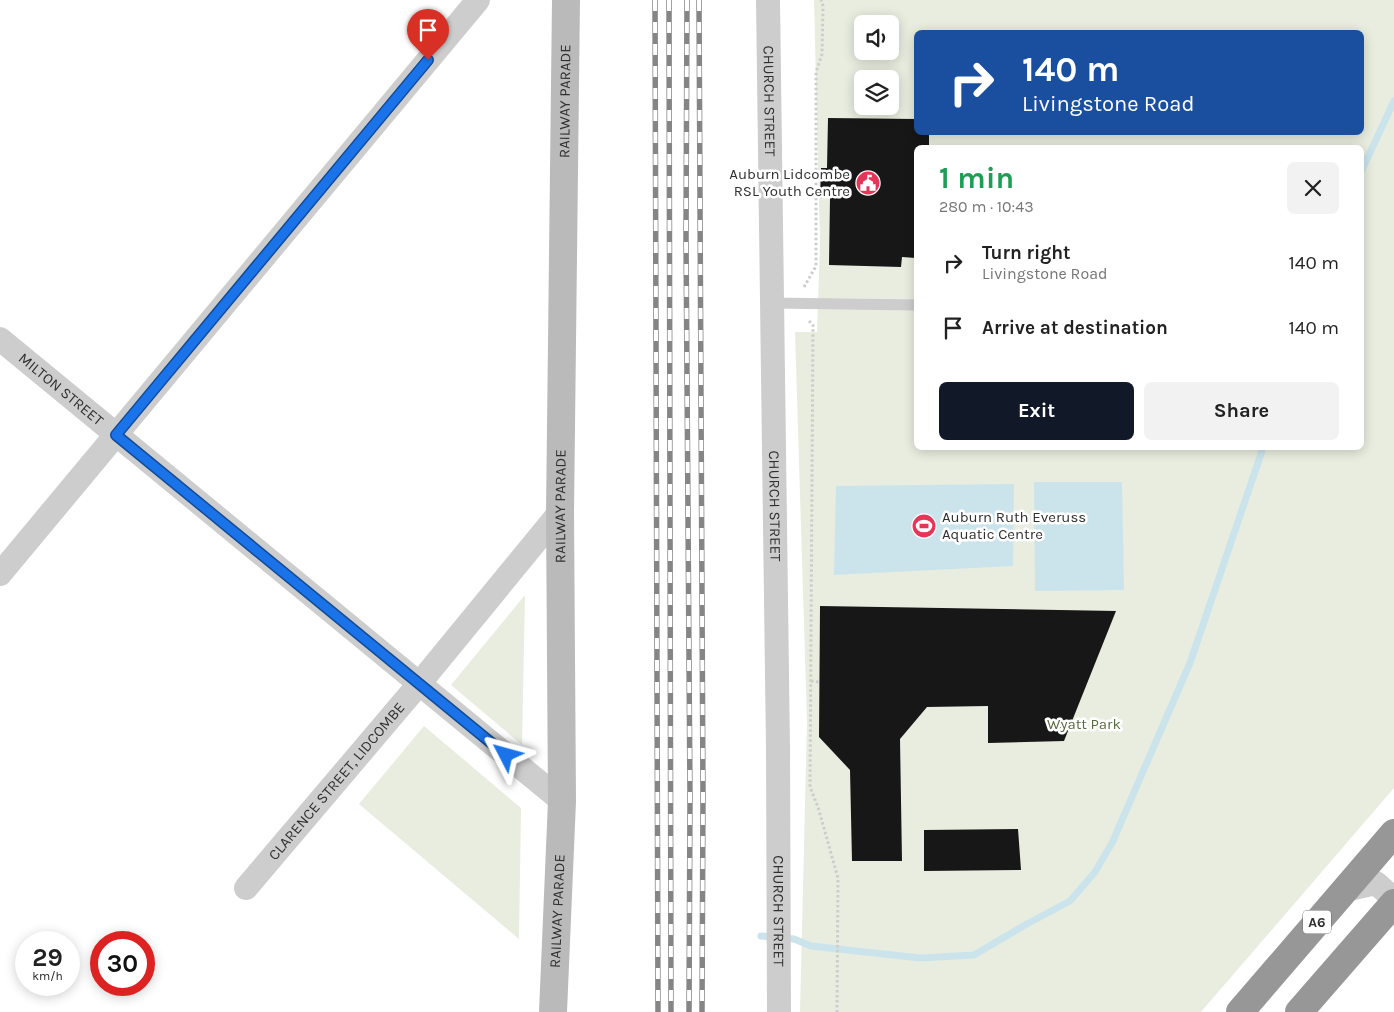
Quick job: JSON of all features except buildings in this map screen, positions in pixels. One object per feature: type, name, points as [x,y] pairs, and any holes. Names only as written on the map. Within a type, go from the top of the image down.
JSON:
[{"type":"highway","name":"A6","points":[[1240,1012],[1394,833]]},
{"type":"highway","points":[[1299,1012],[1394,903]]},
{"type":"street","points":[[0,574],[478,0]]},
{"type":"street","name":"RAILWAY PARADE","points":[[553,1012],[562,801],[560,512],[566,0]]},
{"type":"street","name":"CHURCH STREET","points":[[768,0],[778,749],[779,1012]]},
{"type":"street","name":"MILTON STREET","points":[[0,339],[562,801]]},
{"type":"street","name":"CLARENCE STREET, LIDCOMBE","points":[[246,888],[419,684],[560,512]]},
{"type":"street","points":[[1345,890],[1376,883],[1394,899]]},
{"type":"lane","points":[[772,303],[914,305]]},
{"type":"lane","points":[[779,1012],[793,1012]]},
{"type":"path","points":[[821,0],[823,6],[822,54],[816,72],[816,266],[802,290],[802,304],[806,317],[812,325],[810,787],[818,807],[838,878],[838,1012]]},
{"type":"path","points":[[811,681],[819,682]]},
{"type":"green space","name":"Wyatt Park","points":[[814,0],[1394,0],[1394,788],[1201,1012],[800,1012],[807,721],[795,332],[817,332],[820,244]]},
{"type":"green space","points":[[525,595],[522,745],[451,685]]},
{"type":"green space","points":[[424,726],[521,808],[519,939],[359,804]]},
{"type":"water","points":[[1034,482],[1122,482],[1124,590],[1035,591]]},
{"type":"water","name":"Auburn Ruth Everuss Aquatic Centre","points":[[1014,484],[1013,566],[834,575],[836,486]]},
{"type":"waterway","points":[[1364,166],[1394,101]]},
{"type":"waterway","points":[[761,936],[794,939],[811,946],[920,958],[974,955],[1070,901],[1095,872],[1112,843],[1190,663],[1262,450]]},
{"type":"railway","points":[[655,0],[658,1012]]},
{"type":"railway","points":[[669,0],[671,1012]]},
{"type":"railway","points":[[687,0],[689,1012]]},
{"type":"railway","points":[[699,0],[703,797],[702,1012]]},
{"type":"place","name":"Auburn Lidcombe RSL Youth Centre","points":[[868,183]]},
{"type":"place","name":"Auburn Ruth Everuss Aquatic Centre","points":[[924,526]]},
{"type":"route","points":[[428,60],[116,435],[506,755]]}]
